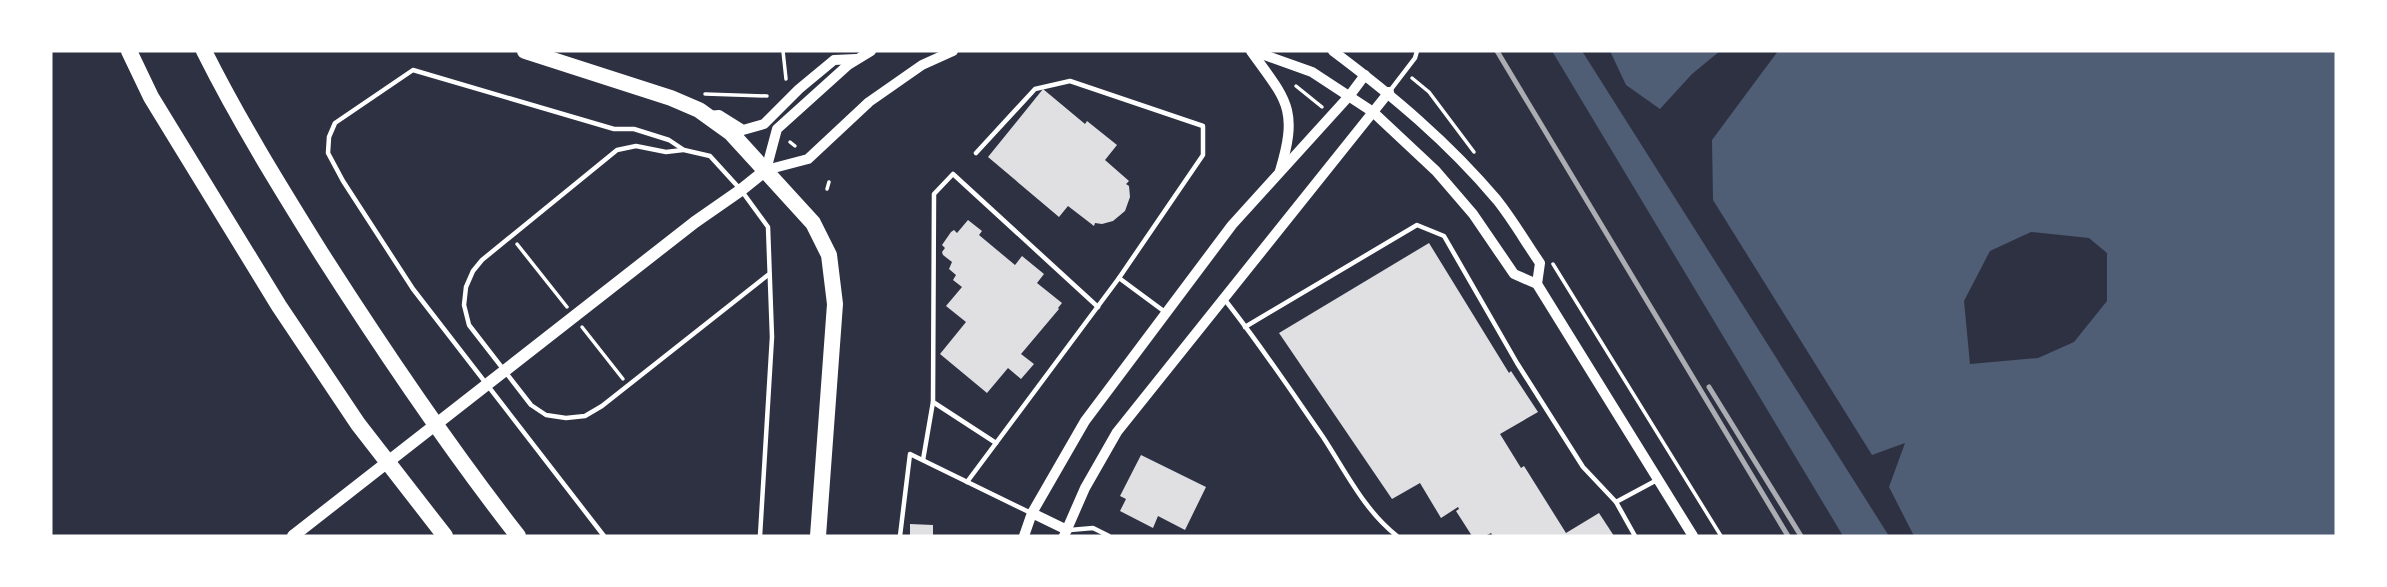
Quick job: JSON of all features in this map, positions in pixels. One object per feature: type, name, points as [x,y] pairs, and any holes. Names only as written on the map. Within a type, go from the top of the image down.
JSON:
[{"type":"highway","points":[[129,51],[151,97],[293,328],[358,424],[445,536]]},
{"type":"highway","points":[[204,51],[271,172],[404,381],[472,478],[518,536]]},
{"type":"highway","points":[[525,51],[671,98],[708,116],[731,133],[813,223],[829,256],[835,304],[818,536]]},
{"type":"main road","points":[[293,536],[695,222],[766,170]]},
{"type":"street","points":[[871,51],[848,65],[776,129],[766,170],[808,159],[869,102],[922,65],[953,51]]},
{"type":"street","points":[[1252,51],[1312,72],[1350,95],[1373,112],[1436,171],[1473,214],[1514,274],[1537,284],[1693,536]]},
{"type":"street","points":[[1252,51],[1282,93],[1290,117],[1288,145],[1279,173]]},
{"type":"street","points":[[1333,51],[1389,92],[1454,153],[1498,202],[1540,263],[1537,284]]},
{"type":"street","points":[[708,116],[719,115],[743,130],[764,124],[799,89],[834,60],[859,59]]},
{"type":"street","points":[[1024,536],[1032,513],[1085,421],[1232,225],[1365,75]]},
{"type":"street","points":[[1032,513],[1068,534],[1085,488],[1117,432],[1389,92]]},
{"type":"lane","points":[[1389,92],[1405,73],[1417,51]]},
{"type":"lane","points":[[604,536],[413,289],[343,181],[328,153],[329,136],[335,123],[413,70],[614,129],[634,129],[669,140],[684,150]]},
{"type":"lane","points":[[967,482],[1119,278],[1203,155],[1203,126],[1070,81],[1035,89],[976,153]]},
{"type":"lane","points":[[760,536],[772,337],[768,227],[741,190],[710,156],[684,150],[666,152],[636,146],[617,149],[482,260],[472,271],[466,287],[464,305],[469,325],[531,405],[546,415],[566,418],[585,416],[602,406],[768,275]]},
{"type":"lane","points":[[923,460],[933,402],[934,194],[953,174],[1098,307]]},
{"type":"lane","points":[[1245,327],[1417,225],[1444,236],[1517,362],[1583,467],[1616,502],[1635,536]]},
{"type":"lane","points":[[1119,278],[1167,313]]},
{"type":"lane","points":[[1224,298],[1375,516],[1397,536]]},
{"type":"lane","points":[[933,402],[996,443]]},
{"type":"lane","points":[[900,536],[910,454],[1032,513]]},
{"type":"lane","points":[[1616,502],[1658,479]]},
{"type":"lane","points":[[1068,534],[1093,528],[1109,536]]},
{"type":"path","points":[[782,51],[786,79]]},
{"type":"path","points":[[1405,73],[1429,92],[1476,155]]},
{"type":"path","points":[[1296,86],[1324,108]]},
{"type":"path","points":[[703,94],[767,96]]},
{"type":"path","points":[[790,142],[795,146]]},
{"type":"path","points":[[827,189],[829,182]]},
{"type":"path","points":[[1550,260],[1721,536]]},
{"type":"water","points":[[1552,51],[1582,51],[1889,536],[1843,536]]},
{"type":"water","points":[[1610,51],[1720,51],[1692,74],[1660,109],[1626,85]]},
{"type":"water","points":[[1778,51],[2336,51],[2336,536],[1914,536],[1889,487],[1905,443],[1872,455],[1713,200],[1712,140]],"holes":[[[2031,232],[2089,238],[2107,253],[2107,301],[2074,342],[2038,358],[1970,364],[1964,301],[1990,251]]]},
{"type":"building","points":[[1043,89],[1085,124],[1087,121],[1117,145],[1105,160],[1129,181],[1126,184],[1129,186],[1130,197],[1125,211],[1113,221],[1095,223],[1094,226],[1068,206],[1059,217],[988,157]]},
{"type":"building","points":[[968,220],[982,231],[979,235],[1015,265],[1022,256],[1044,274],[1037,283],[1062,303],[1021,354],[1034,364],[1021,379],[1008,368],[987,393],[940,354],[966,322],[946,306],[962,287],[953,280],[956,275],[949,269],[952,262],[943,255],[945,248],[942,245],[951,232],[954,230],[957,233]]},
{"type":"building","points":[[1429,243],[1509,373],[1511,371],[1538,412],[1500,434],[1521,468],[1524,466],[1566,533],[1599,513],[1614,536],[1493,536],[1491,533],[1472,536],[1456,511],[1458,507],[1441,518],[1420,483],[1392,499],[1279,333]]},
{"type":"building","points":[[1141,455],[1206,487],[1185,530],[1158,516],[1153,528],[1120,511],[1126,499],[1120,496]]},
{"type":"building","points":[[910,524],[933,525],[933,536],[910,536]]},
{"type":"railway","points":[[1497,51],[1788,536]]},
{"type":"railway","points":[[1709,387],[1801,536]]}]
